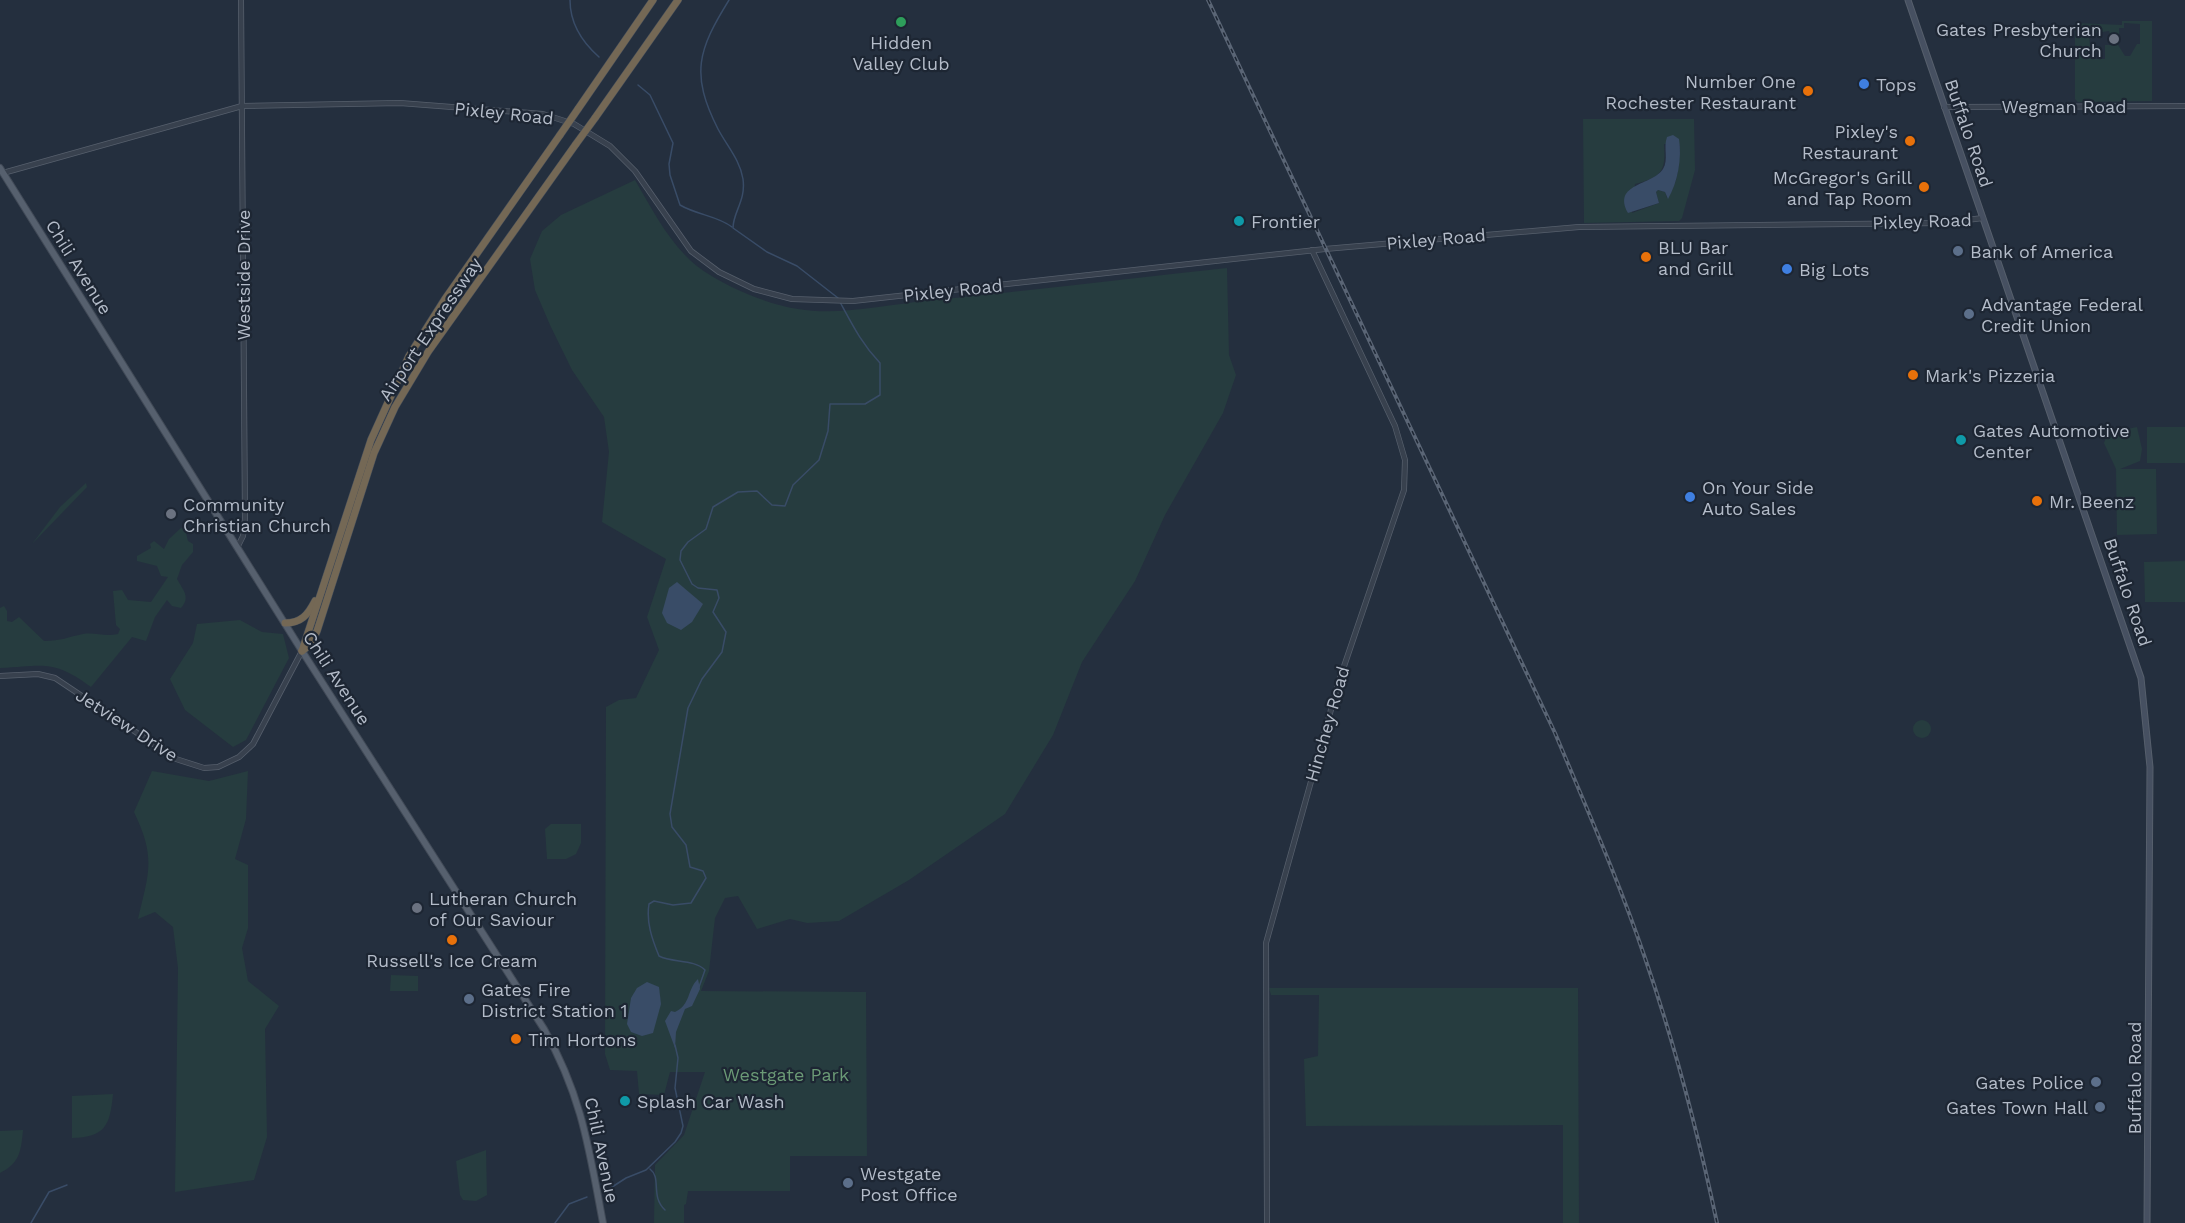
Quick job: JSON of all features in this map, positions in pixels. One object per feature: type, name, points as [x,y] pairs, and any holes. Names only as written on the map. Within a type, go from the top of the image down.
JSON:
[{"type":"highway","name":"Airport Expressway","points":[[302,651],[371,440],[409,356],[445,299],[653,0]]},
{"type":"highway","name":"Airport Expressway","points":[[302,651],[311,644],[317,632],[374,453],[395,407],[428,352],[678,0]]},
{"type":"highway","points":[[285,623],[293,623],[305,617],[324,582]]},
{"type":"main road","name":"Buffalo Road","points":[[1908,0],[2132,647],[2145,701],[2150,767],[2147,1223]]},
{"type":"main road","name":"Chili Avenue","points":[[1,170],[302,651],[528,1001],[556,1050],[584,1122],[603,1223]]},
{"type":"street","name":"Westside Drive","points":[[237,548],[243,537],[244,519],[241,0]]},
{"type":"street","name":"Pixley Road","points":[[1,170],[242,106],[400,103],[522,111],[558,118],[596,135],[635,171],[681,239],[696,255],[719,272],[771,295],[838,302],[1312,250],[1579,226],[1942,223],[1983,218]]},
{"type":"street","name":"Wegman Road","points":[[1944,107],[2185,106]]},
{"type":"street","name":"Hinchey Road","points":[[1267,1223],[1266,943],[1339,681],[1398,511],[1406,474],[1402,444],[1395,426],[1312,250]]},
{"type":"street","name":"Jetview Drive","points":[[0,676],[38,674],[55,678],[176,759],[204,768],[232,761],[253,744],[302,651]]},
{"type":"green space","points":[[2122,21],[2152,21],[2152,101],[2078,102],[2075,99],[2075,23],[2122,25]],"holes":[[[2124,23],[2140,24],[2140,44],[2137,44],[2130,56],[2125,56],[2118,45],[2105,45],[2105,59],[2091,59],[2089,34],[2109,31],[2110,34],[2119,34],[2119,28],[2124,28]]]},
{"type":"green space","points":[[1583,119],[1694,119],[1695,170],[1682,218],[1679,221],[1584,223]],"holes":[[[1664,144],[1680,145],[1678,173],[1667,198],[1665,192],[1658,190],[1656,192],[1659,203],[1632,213],[1635,184],[1651,179],[1660,172],[1664,161]]]},
{"type":"green space","name":"Westgate Park","points":[[635,180],[667,233],[698,267],[741,291],[775,304],[798,309],[829,311],[862,309],[1227,268],[1229,355],[1236,375],[1223,413],[1165,515],[1135,581],[1082,662],[1053,735],[1005,814],[909,880],[839,921],[807,923],[790,919],[757,929],[738,896],[725,898],[715,918],[709,971],[701,991],[866,992],[867,1156],[790,1156],[790,1191],[688,1191],[684,1205],[684,1223],[654,1223],[655,1165],[684,1135],[705,1072],[670,1072],[664,1095],[639,1094],[637,1071],[610,1070],[605,1054],[606,707],[619,700],[636,698],[659,650],[647,617],[666,559],[602,522],[609,452],[604,417],[572,370],[550,325],[535,290],[530,259],[542,231],[561,215]]},
{"type":"green space","points":[[2137,427],[2142,449],[2140,461],[2120,469],[2156,469],[2157,534],[2117,535],[2116,469],[2104,443],[2108,433]]},
{"type":"green space","points":[[2147,427],[2185,427],[2185,463],[2147,463]]},
{"type":"green space","points":[[86,483],[87,487],[32,544],[60,507]]},
{"type":"green space","points":[[181,528],[185,529],[188,541],[193,544],[193,552],[182,565],[177,579],[186,597],[184,604],[181,608],[172,606],[167,600],[155,617],[146,641],[132,637],[91,687],[67,672],[48,666],[0,668],[0,608],[4,606],[7,611],[7,621],[12,622],[19,617],[44,641],[60,640],[83,634],[118,634],[120,629],[116,625],[113,591],[122,590],[128,600],[151,602],[168,577],[161,576],[157,566],[137,561],[137,556],[151,548],[150,544],[154,541],[164,549],[169,539]]},
{"type":"green space","points":[[2185,561],[2185,602],[2145,602],[2144,562]]},
{"type":"green space","points":[[240,620],[262,632],[283,634],[289,658],[246,740],[233,747],[185,710],[170,679],[193,643],[197,624]]},
{"type":"green space","points":[[1922,720],[1928,723],[1931,729],[1928,735],[1922,738],[1916,735],[1913,729],[1916,723]]},
{"type":"green space","points":[[152,771],[209,781],[248,771],[246,819],[235,859],[248,865],[248,928],[242,948],[248,981],[279,1006],[265,1029],[267,1137],[254,1180],[175,1192],[178,968],[173,927],[155,912],[138,919],[147,877],[148,854],[134,812]]},
{"type":"green space","points":[[551,824],[581,824],[581,843],[576,854],[566,859],[547,859],[545,829]]},
{"type":"green space","points":[[391,975],[418,976],[418,991],[390,991]]},
{"type":"green space","points":[[1269,988],[1578,988],[1579,1223],[1563,1223],[1563,1125],[1306,1126],[1304,1059],[1318,1056],[1319,995],[1271,995]]},
{"type":"green space","points":[[113,1094],[110,1114],[104,1128],[92,1135],[72,1138],[72,1096]]},
{"type":"green space","points":[[23,1130],[16,1161],[0,1173],[0,1131]]},
{"type":"green space","points":[[486,1150],[487,1195],[476,1201],[463,1200],[460,1195],[456,1161]]},
{"type":"water","points":[[1673,135],[1679,139],[1679,162],[1677,178],[1668,199],[1665,192],[1658,190],[1656,192],[1659,203],[1628,213],[1624,203],[1625,196],[1629,190],[1658,175],[1663,169],[1666,162],[1667,137]]},
{"type":"water","points":[[677,582],[703,604],[692,622],[681,630],[667,623],[662,613],[669,588]]},
{"type":"water","points":[[698,979],[700,989],[692,1006],[685,1009],[676,1032],[675,1048],[665,1021],[671,1011],[675,1012],[684,1005]]},
{"type":"water","points":[[647,982],[659,987],[661,1004],[653,1033],[642,1036],[631,1032],[627,1024],[631,998],[637,988]]},
{"type":"waterway","points":[[570,0],[572,17],[578,32],[599,57]]},
{"type":"waterway","points":[[729,0],[710,34],[701,63],[701,77],[709,110],[736,159],[743,179],[743,194],[733,228],[767,252],[797,266],[838,298]]},
{"type":"waterway","points":[[638,85],[650,95],[673,143],[669,164],[670,175],[680,205],[732,227]]},
{"type":"waterway","points":[[699,987],[705,970],[695,964],[659,956],[648,917],[649,904],[654,901],[673,905],[691,903],[706,878],[703,871],[690,867],[686,845],[672,827],[670,814],[688,708],[702,679],[722,652],[726,632],[713,612],[719,598],[717,590],[698,588],[692,584],[680,560],[681,551],[688,542],[706,529],[713,507],[738,492],[757,491],[772,505],[785,506],[793,485],[819,460],[828,431],[830,404],[865,404],[880,395],[880,363],[863,342],[840,302]]},
{"type":"waterway","points":[[609,1189],[626,1178],[646,1170],[675,1142],[681,1133],[683,1126],[675,1088],[678,1058],[675,1045]]},
{"type":"waterway","points":[[650,1169],[655,1177],[658,1199],[665,1210]]},
{"type":"waterway","points":[[31,1223],[49,1192],[67,1185]]},
{"type":"waterway","points":[[555,1223],[569,1204],[587,1197]]},
{"type":"railway","points":[[1208,0],[1555,733],[1590,816],[1635,929],[1666,1023],[1694,1123],[1717,1223]]},
{"type":"place","name":"Hidden Valley Club","points":[[901,22]]},
{"type":"place","name":"Gates Presbyterian Church","points":[[2114,39]]},
{"type":"place","name":"Tops","points":[[1864,84]]},
{"type":"place","name":"Number One Rochester Restaurant","points":[[1808,91]]},
{"type":"place","name":"Pixley's Restaurant","points":[[1910,141]]},
{"type":"place","name":"McGregor's Grill and Tap Room","points":[[1924,187]]},
{"type":"place","name":"Frontier","points":[[1239,221]]},
{"type":"place","name":"Bank of America","points":[[1958,251]]},
{"type":"place","name":"BLU Bar and Grill","points":[[1646,257]]},
{"type":"place","name":"Big Lots","points":[[1787,269]]},
{"type":"place","name":"Advantage Federal Credit Union","points":[[1969,314]]},
{"type":"place","name":"Mark's Pizzeria","points":[[1913,375]]},
{"type":"place","name":"Gates Automotive Center","points":[[1961,440]]},
{"type":"place","name":"On Your Side Auto Sales","points":[[1690,497]]},
{"type":"place","name":"Mr. Beenz","points":[[2037,501]]},
{"type":"place","name":"Community Christian Church","points":[[171,514]]},
{"type":"place","name":"Lutheran Church of Our Saviour","points":[[417,908]]},
{"type":"place","name":"Russell's Ice Cream","points":[[452,940]]},
{"type":"place","name":"Gates Fire District Station 1","points":[[469,999]]},
{"type":"place","name":"Tim Hortons","points":[[516,1039]]},
{"type":"place","name":"Gates Police","points":[[2096,1082]]},
{"type":"place","name":"Splash Car Wash","points":[[625,1101]]},
{"type":"place","name":"Gates Town Hall","points":[[2100,1107]]},
{"type":"place","name":"Westgate Post Office","points":[[848,1183]]}]
